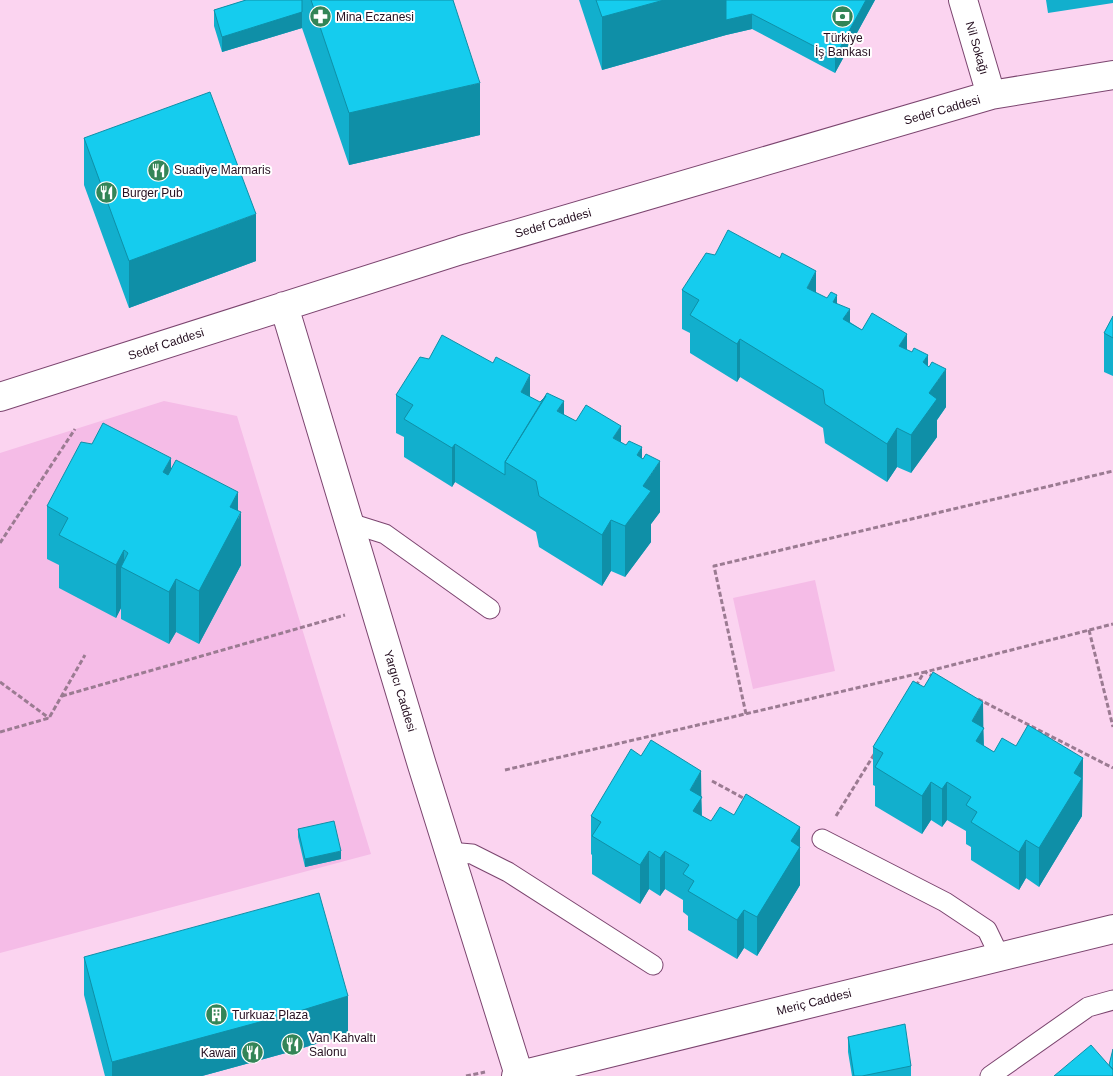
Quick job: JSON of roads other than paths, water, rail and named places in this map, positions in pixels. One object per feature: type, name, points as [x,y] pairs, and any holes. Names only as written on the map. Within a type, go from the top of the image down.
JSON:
[{"type":"street","name":"Nil Sokağı","points":[[963,0],[991,95]]},
{"type":"street","name":"Sedef Caddesi","points":[[0,397],[471,247],[991,95],[1113,75]]},
{"type":"street","name":"Yargıcı Caddesi","points":[[284,306],[517,1076]]},
{"type":"street","name":"Meriç Caddesi","points":[[517,1076],[1113,929]]},
{"type":"lane","points":[[350,523],[385,534],[490,609]]},
{"type":"lane","points":[[822,839],[945,902],[987,930],[1000,957]]},
{"type":"lane","points":[[449,852],[472,854],[508,872],[653,965]]},
{"type":"lane","points":[[990,1076],[1088,1007],[1113,1000]]},
{"type":"place","name":"Mina Eczanesi","points":[[320,17]]},
{"type":"place","name":"Türkiye İş Bankası","points":[[843,17]]},
{"type":"place","name":"Suadiye Marmaris","points":[[158,170]]},
{"type":"place","name":"Burger Pub","points":[[106,193]]},
{"type":"place","name":"Turkuaz Plaza","points":[[216,1015]]},
{"type":"place","name":"Van Kahvaltı Salonu","points":[[293,1045]]},
{"type":"place","name":"Kawaii","points":[[252,1053]]}]
